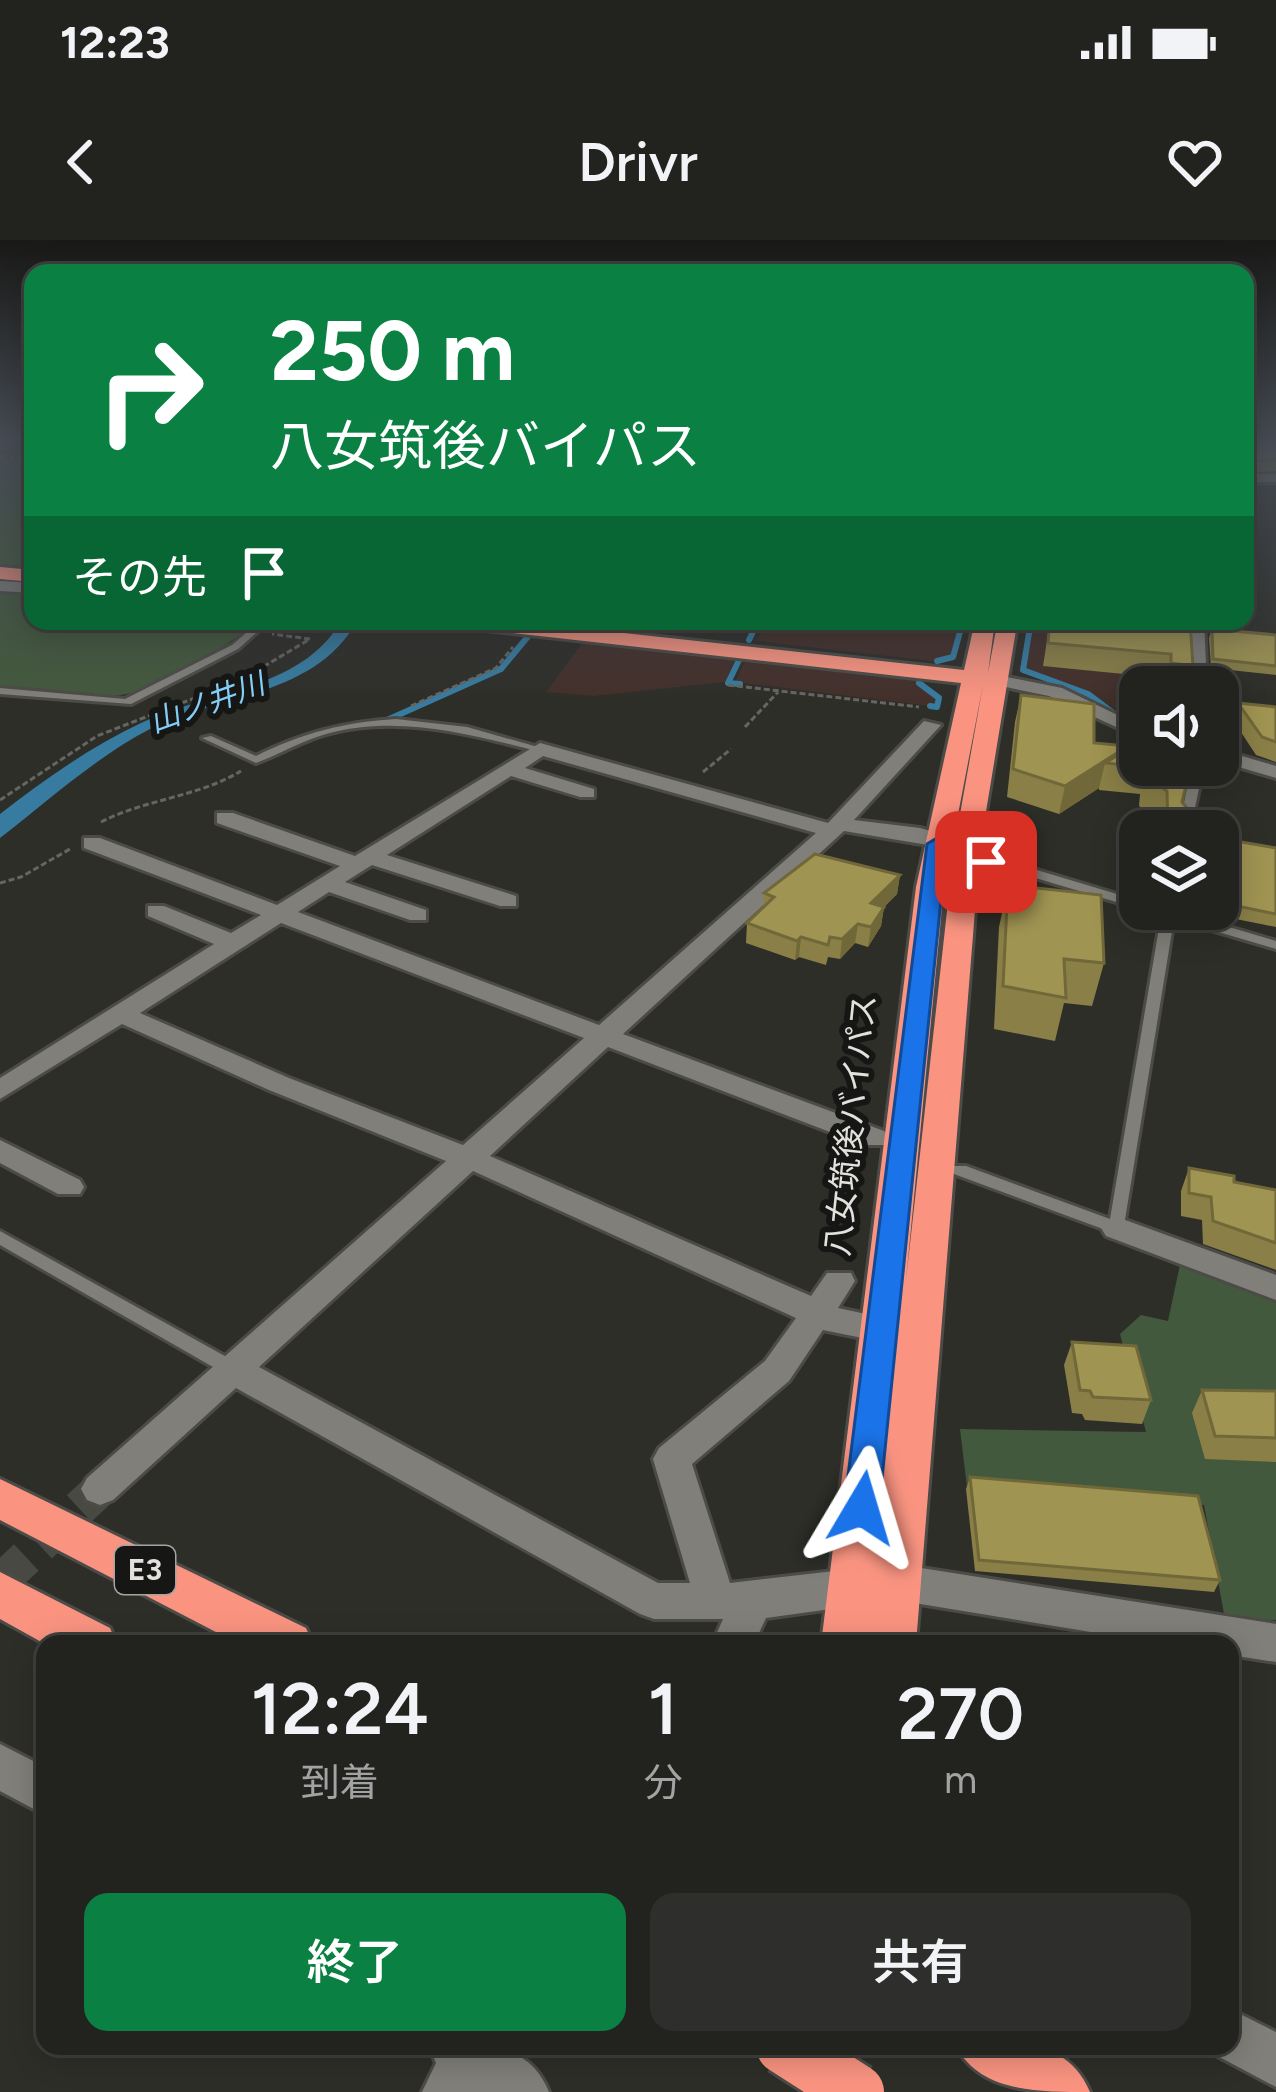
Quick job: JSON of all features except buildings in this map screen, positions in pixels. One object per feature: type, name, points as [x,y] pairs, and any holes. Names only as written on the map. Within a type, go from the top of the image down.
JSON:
[{"type":"highway","points":[[540,630],[984,679]]},
{"type":"highway","name":"八女筑後バイパス","points":[[847,1635],[882,1329],[984,679],[985,630]]},
{"type":"highway","name":"八女筑後バイパス","points":[[984,679],[1004,630]]},
{"type":"highway","name":"八女筑後バイパス","points":[[892,1635],[957,850]]},
{"type":"highway","name":"E3","points":[[0,1498],[270,1635]]},
{"type":"highway","points":[[0,1594],[75,1635]]},
{"type":"highway","points":[[798,2055],[853,2092]]},
{"type":"highway","points":[[794,2092],[799,2055]]},
{"type":"highway","points":[[853,2092],[854,2055]]},
{"type":"highway","points":[[1000,2055],[1058,2092]]},
{"type":"street","points":[[1196,630],[1197,666]]},
{"type":"street","points":[[984,679],[1039,686],[1119,726]]},
{"type":"street","points":[[100,1489],[836,828],[925,716]]},
{"type":"street","points":[[0,1090],[540,748],[836,828],[920,835],[957,850]]},
{"type":"street","points":[[1239,761],[1276,772]]},
{"type":"street","points":[[508,769],[586,793]]},
{"type":"street","points":[[225,818],[508,901]]},
{"type":"street","points":[[84,842],[874,1138]]},
{"type":"street","points":[[327,884],[418,915]]},
{"type":"street","points":[[156,911],[233,943]]},
{"type":"street","points":[[121,1014],[837,1322],[882,1329]]},
{"type":"street","points":[[0,1150],[69,1187]]},
{"type":"street","points":[[1117,1228],[1276,1288]]},
{"type":"street","points":[[733,1635],[735,1601],[672,1459],[777,1371],[839,1280]]},
{"type":"street","points":[[234,1370],[654,1601],[735,1601],[896,1582],[1226,1635]]},
{"type":"street","points":[[1239,1637],[1276,1643]]},
{"type":"street","points":[[0,1766],[36,1787]]},
{"type":"street","points":[[1239,2040],[1276,2061]]},
{"type":"street","points":[[463,2060],[523,2092]]},
{"type":"lane","points":[[0,692],[127,702],[235,647],[248,630]]},
{"type":"lane","points":[[207,738],[256,760],[292,739],[374,723],[452,724],[540,748]]},
{"type":"lane","points":[[957,850],[1119,899]]},
{"type":"lane","points":[[960,1170],[1117,1228],[1160,930]]},
{"type":"lane","points":[[1228,930],[1276,945]]},
{"type":"lane","points":[[0,1237],[234,1370]]},
{"type":"path","points":[[0,800],[97,736],[242,680],[310,639],[265,630]]},
{"type":"path","points":[[374,723],[496,668],[524,633]]},
{"type":"path","points":[[728,685],[925,716]]},
{"type":"path","points":[[745,727],[779,691]]},
{"type":"path","points":[[682,789],[731,749]]},
{"type":"path","points":[[0,883],[21,877],[84,842],[106,818],[211,788],[256,760]]},
{"type":"shaded area","points":[[762,630],[964,630],[956,659],[941,662],[757,641]]},
{"type":"shaded area","points":[[1032,630],[1185,630],[1187,666],[1119,666],[1119,711],[1095,696],[1026,669]]},
{"type":"shaded area","points":[[586,638],[736,657],[725,682],[593,696],[546,692]]},
{"type":"shaded area","points":[[747,658],[911,676],[939,694],[938,707],[735,682]]},
{"type":"green space","points":[[0,526],[20,526],[24,566],[0,564]]},
{"type":"green space","points":[[0,589],[24,590],[24,630],[246,631],[182,671],[128,694],[85,695],[0,686]]},
{"type":"green space","points":[[1181,1260],[1276,1297],[1276,1620],[1225,1619],[1204,1505],[967,1487],[960,1429],[1146,1432],[1120,1334],[1141,1315],[1168,1321]]},
{"type":"water","name":"山ノ井川","points":[[351,630],[317,665],[264,690],[150,729],[91,766],[0,838],[0,814],[68,765],[164,713],[294,667],[333,633]]},
{"type":"waterway","points":[[749,640],[754,630]]},
{"type":"waterway","points":[[937,661],[953,657],[960,630]]},
{"type":"waterway","points":[[1030,630],[1023,670],[1088,694],[1119,717]]},
{"type":"waterway","points":[[387,720],[501,669],[530,634]]},
{"type":"waterway","points":[[740,658],[728,683],[740,684]]},
{"type":"waterway","points":[[919,683],[939,698],[937,707],[930,706]]},
{"type":"tunnel","points":[[0,1582],[100,1489]]},
{"type":"route","points":[[862,1508],[937,844],[967,848],[966,859],[986,862]]}]
